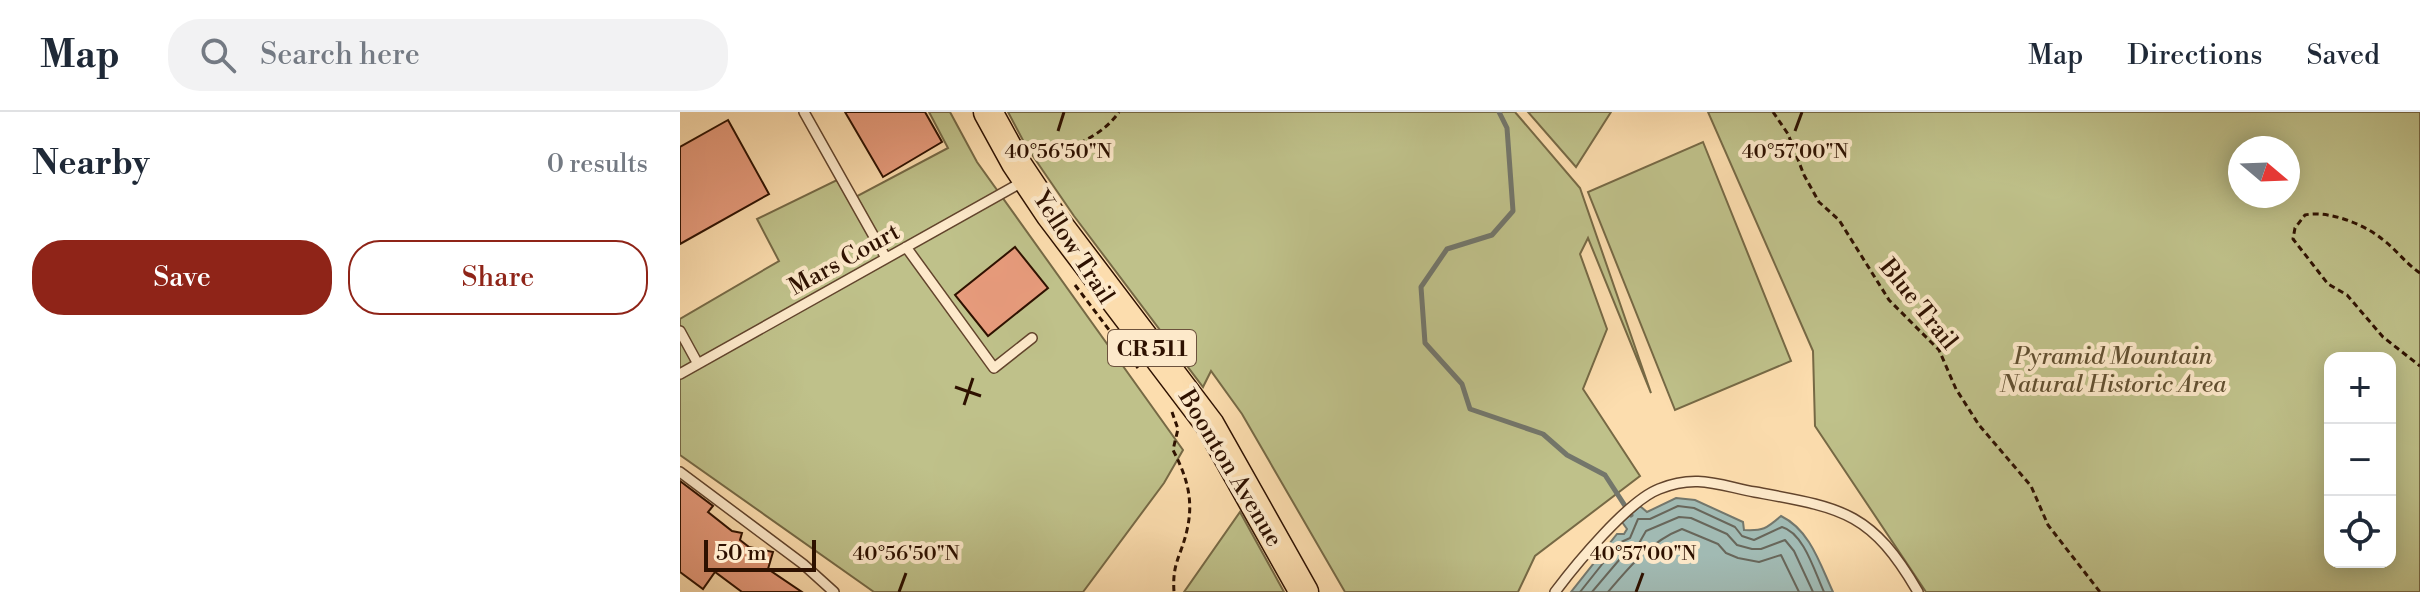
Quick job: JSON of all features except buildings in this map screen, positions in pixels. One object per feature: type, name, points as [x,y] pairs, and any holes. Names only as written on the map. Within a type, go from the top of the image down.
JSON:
[{"type":"main road","name":"Boonton Avenue","points":[[988,112],[1050,214],[1210,425],[1304,592]]},
{"type":"lane","points":[[804,112],[886,258]]},
{"type":"lane","name":"Mars Court","points":[[680,374],[1027,179]]},
{"type":"lane","points":[[906,247],[994,368],[1032,338]]},
{"type":"lane","points":[[680,331],[698,364]]},
{"type":"lane","points":[[680,472],[838,592]]},
{"type":"lane","points":[[1558,592],[1564,580],[1617,521],[1644,498],[1658,489],[1694,479],[1816,502],[1846,513],[1883,539],[1918,592]]},
{"type":"path","points":[[1061,151],[1085,142],[1112,122],[1119,112]]},
{"type":"path","name":"Blue Trail","points":[[1773,112],[1788,134],[1804,175],[1819,202],[1839,220],[1889,300],[1939,350],[1956,389],[1979,425],[2031,486],[2048,525],[2100,592]]},
{"type":"path","points":[[2420,273],[2404,262],[2382,239],[2355,225],[2317,213],[2305,215],[2295,228],[2293,239],[2328,284],[2347,295],[2383,337],[2420,366]]},
{"type":"path","name":"Yellow Trail","points":[[1069,277],[1140,371]]},
{"type":"path","points":[[1170,407],[1178,429],[1173,450],[1186,475],[1191,494],[1188,528],[1172,569],[1174,592]]},
{"type":"green space","points":[[929,112],[950,112],[977,162],[1183,450],[1164,483],[1083,592],[874,592],[680,455],[680,319],[779,261],[757,219],[837,180],[850,200],[948,148]]},
{"type":"green space","points":[[1008,112],[1515,112],[1580,188],[1651,393],[1588,238],[1580,254],[1607,329],[1583,389],[1640,476],[1535,556],[1518,592],[1345,592],[1242,414],[1211,371],[1203,387],[1074,216],[1026,146]]},
{"type":"green space","points":[[1528,112],[1611,112],[1576,167]]},
{"type":"green space","name":"Pyramid Mountain Natural Historic Area","points":[[1708,112],[2420,112],[2420,592],[1926,592],[1815,426],[1813,351]]},
{"type":"green space","points":[[1703,142],[1791,361],[1675,410],[1588,192]]},
{"type":"green space","points":[[1240,512],[1284,592],[1184,592]]},
{"type":"water","points":[[1676,498],[1695,500],[1743,522],[1744,530],[1764,528],[1781,516],[1807,539],[1833,592],[1571,592],[1617,534],[1624,534],[1627,529],[1622,522],[1640,506],[1647,512]]},
{"type":"waterway","points":[[1499,112],[1507,128],[1513,211],[1492,235],[1447,249],[1421,287],[1425,343],[1462,384],[1470,409],[1543,434],[1567,455],[1605,475],[1631,515]]}]
